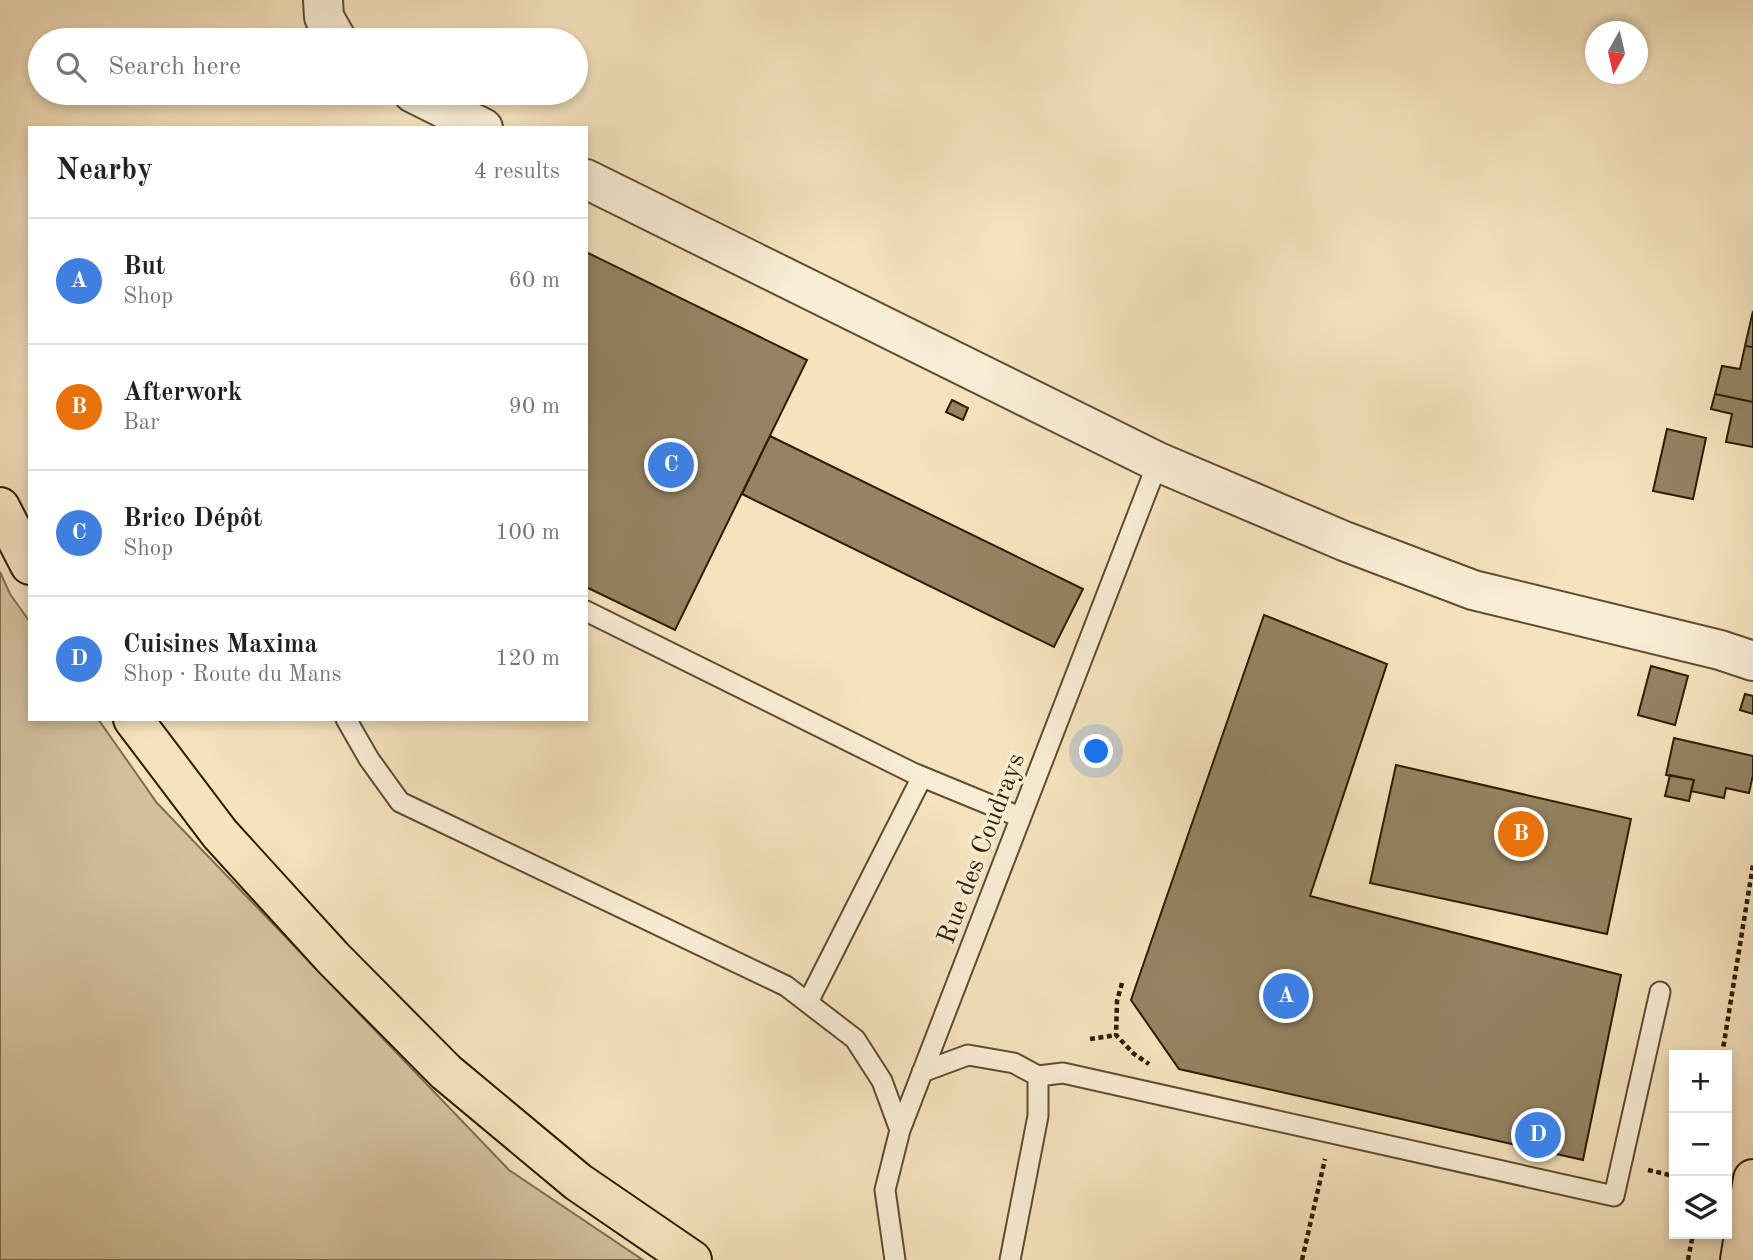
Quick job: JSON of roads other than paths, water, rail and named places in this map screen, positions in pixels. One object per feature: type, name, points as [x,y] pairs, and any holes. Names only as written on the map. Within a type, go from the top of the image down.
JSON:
[{"type":"main road","points":[[0,507],[28,561]]},
{"type":"main road","points":[[135,721],[220,834],[332,958],[446,1072],[578,1182],[692,1260]]},
{"type":"main road","points":[[1740,1260],[1753,1179]]},
{"type":"street","points":[[323,0],[324,17],[330,28]]},
{"type":"street","points":[[437,105],[479,126]]},
{"type":"street","points":[[588,180],[1158,462],[1344,541],[1473,590],[1720,650],[1753,661]]},
{"type":"lane","name":"Rue des Coudrays","points":[[895,1260],[885,1190],[900,1130],[1158,462]]},
{"type":"lane","points":[[588,612],[922,778],[1020,817]]},
{"type":"lane","points":[[347,721],[369,759],[400,802],[786,986],[808,1002],[856,1039],[882,1081],[900,1130]]},
{"type":"lane","points":[[808,1002],[922,778]]},
{"type":"lane","points":[[922,1072],[968,1055],[1014,1063],[1038,1076],[1063,1073],[1614,1196],[1660,992]]},
{"type":"lane","points":[[1010,1260],[1038,1116],[1038,1076]]},
{"type":"place","name":"Brico Dépôt","points":[[671,465]]},
{"type":"place","name":"Afterwork","points":[[1521,834]]},
{"type":"place","name":"But","points":[[1286,996]]},
{"type":"place","name":"Cuisines Maxima","points":[[1538,1135]]}]
